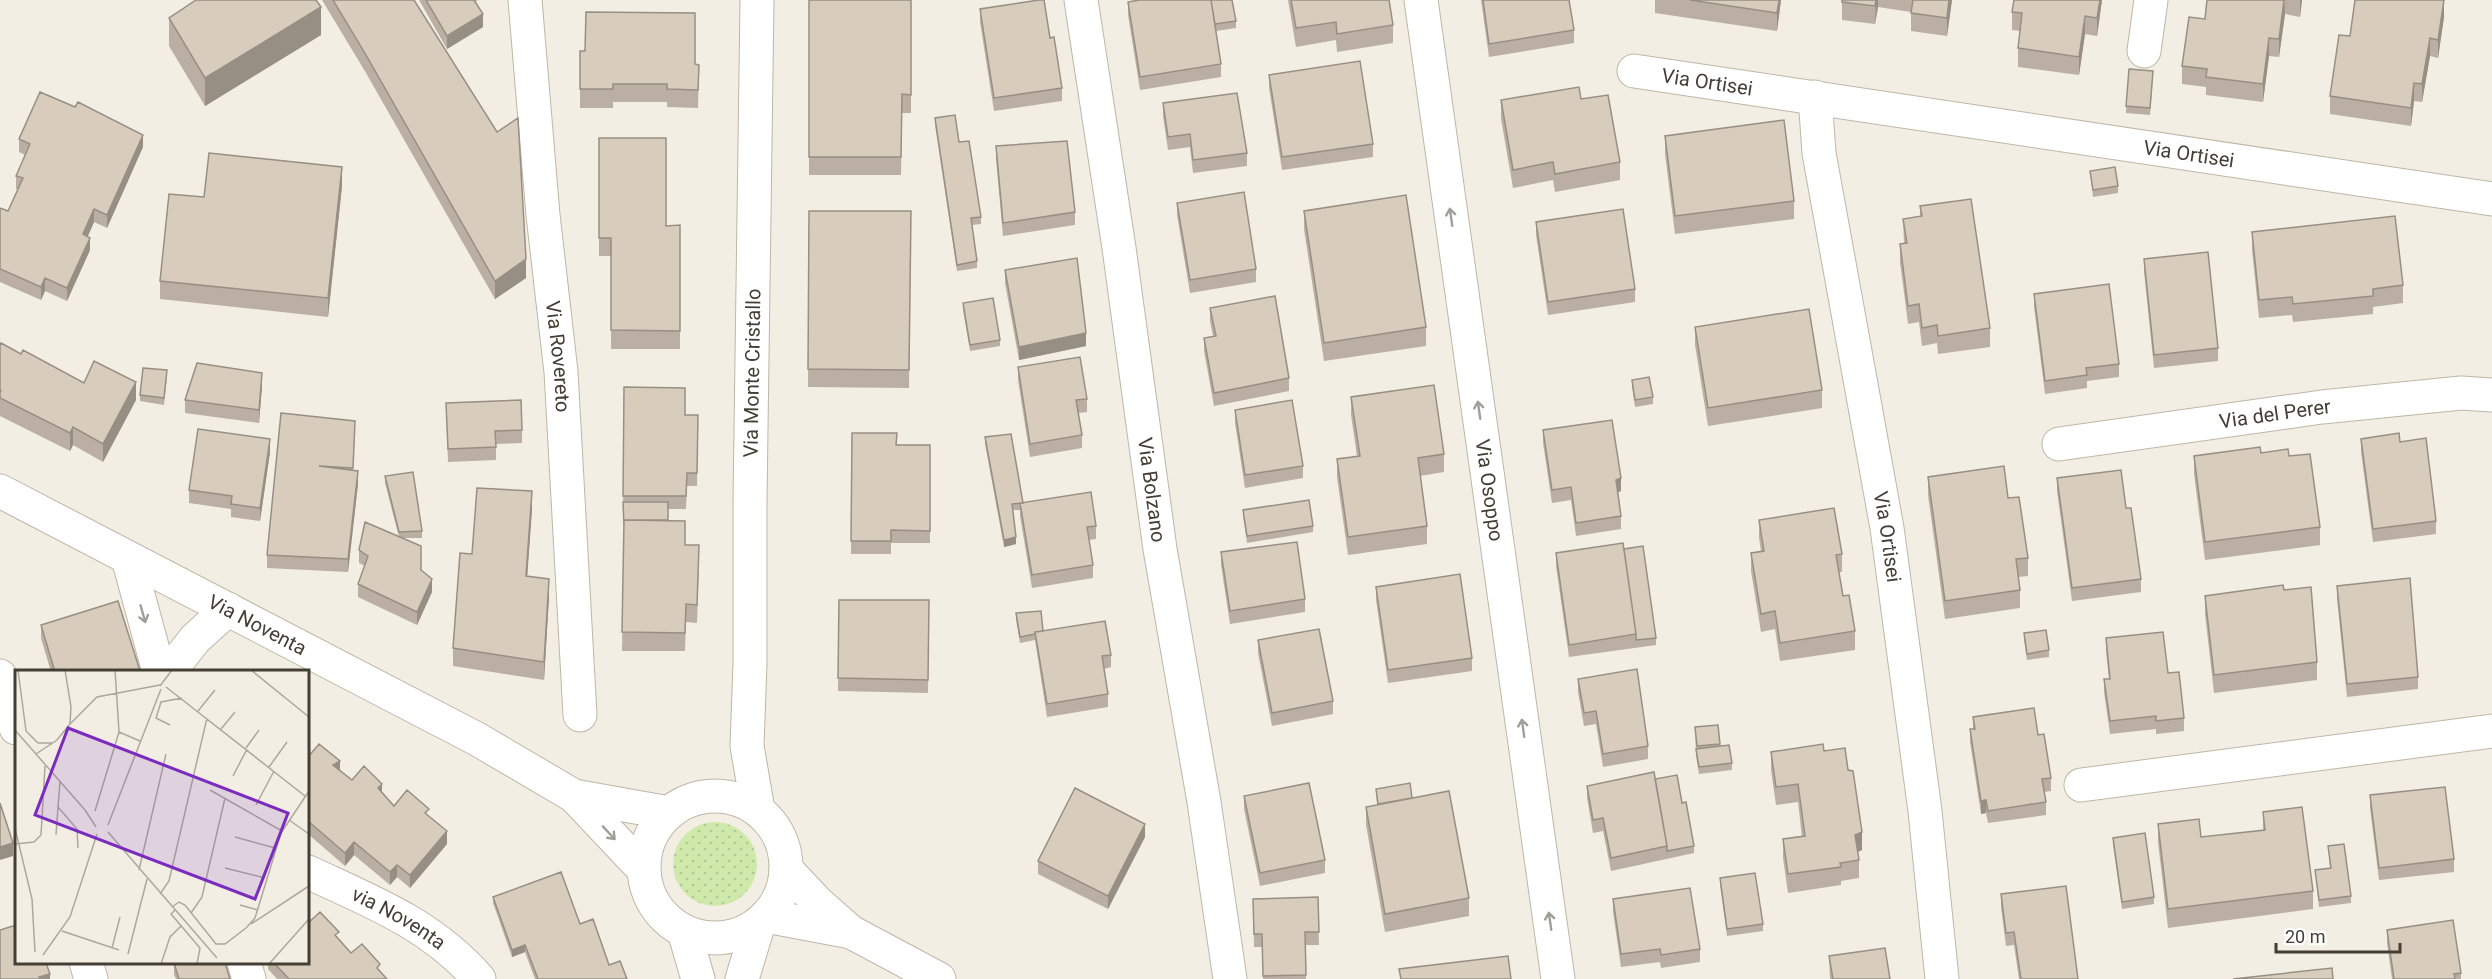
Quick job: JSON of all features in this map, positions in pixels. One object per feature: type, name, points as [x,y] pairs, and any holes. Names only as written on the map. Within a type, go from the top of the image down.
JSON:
[{"type":"street","name":"Via Rovereto","points":[[525,0],[541,191],[561,372],[580,716]]},
{"type":"street","name":"Via Monte Cristallo","points":[[757,0],[750,664],[747,746],[758,810]]},
{"type":"street","name":"Via Bolzano","points":[[1081,0],[1119,248],[1160,549],[1204,802],[1230,979]]},
{"type":"street","name":"Via Osoppo","points":[[1421,0],[1558,979]]},
{"type":"street","points":[[2144,51],[2151,0]]},
{"type":"street","name":"Via Ortisei","points":[[1634,71],[2492,199]]},
{"type":"street","name":"Via Ortisei","points":[[1815,97],[1820,153],[1887,528],[1925,811],[1942,979]]},
{"type":"street","name":"Via del Perer","points":[[2059,444],[2334,406],[2461,393],[2492,394]]},
{"type":"street","name":"Via Noventa","points":[[0,491],[477,739],[574,796],[644,870]]},
{"type":"street","points":[[128,558],[158,670]]},
{"type":"street","name":"via Noventa","points":[[171,670],[195,639],[228,609]]},
{"type":"street","points":[[0,675],[15,725]]},
{"type":"street","points":[[2081,785],[2492,731]]},
{"type":"street","name":"Via Monte Cristallo","points":[[716,796],[747,746]]},
{"type":"street","name":"Via Noventa","points":[[574,796],[669,813]]},
{"type":"street","points":[[742,979],[763,920],[781,895],[786,858],[778,834],[758,810],[738,800],[716,796],[690,800],[669,813],[649,840],[644,870],[649,894],[663,916],[684,931],[701,937],[722,937],[746,931],[763,920],[851,932]]},
{"type":"street","points":[[786,869],[817,902],[851,932],[939,979]]},
{"type":"street","name":"via Noventa","points":[[309,872],[397,914],[435,937],[465,963],[478,979]]},
{"type":"street","points":[[684,931],[698,979]]},
{"type":"street","points":[[86,964],[91,979]]},
{"type":"street","points":[[244,964],[249,979]]},
{"type":"green space","points":[[715,822],[731,825],[745,834],[754,848],[757,864],[754,880],[745,894],[731,903],[715,906],[699,903],[685,894],[676,880],[673,864],[676,848],[685,834],[699,825]]},
{"type":"building","points":[[196,0],[316,0],[321,7],[205,78],[169,18]]},
{"type":"building","points":[[333,0],[414,0],[497,132],[518,118],[526,259],[495,281],[366,55]]},
{"type":"building","points":[[426,0],[474,0],[483,14],[447,36]]},
{"type":"building","points":[[809,0],[911,0],[911,95],[902,94],[901,157],[809,157]]},
{"type":"building","points":[[1044,0],[1050,38],[1054,37],[1062,88],[994,98],[980,9]]},
{"type":"building","points":[[1211,0],[1221,64],[1140,77],[1128,2]]},
{"type":"building","points":[[1211,0],[1232,0],[1236,21],[1215,24]]},
{"type":"building","points":[[1291,0],[1389,0],[1393,25],[1337,34],[1336,22],[1296,28]]},
{"type":"building","points":[[1483,0],[1569,0],[1574,30],[1489,44]]},
{"type":"building","points":[[1690,0],[1779,0],[1777,13]]},
{"type":"building","points":[[1842,0],[1876,0],[1875,6],[1842,2]]},
{"type":"building","points":[[1913,0],[1949,0],[1947,18],[1911,13]]},
{"type":"building","points":[[2014,0],[2100,0],[2097,18],[2085,16],[2079,57],[2018,48],[2022,13],[2012,12]]},
{"type":"building","points":[[2207,0],[2284,0],[2279,39],[2269,38],[2263,84],[2206,77],[2207,69],[2182,66],[2189,17],[2205,19]]},
{"type":"building","points":[[2355,0],[2444,0],[2438,40],[2430,38],[2422,84],[2414,83],[2411,108],[2330,96],[2339,35],[2350,36]]},
{"type":"building","points":[[586,12],[695,13],[695,64],[699,65],[698,90],[667,89],[667,84],[613,84],[613,89],[580,89],[580,51],[585,51]]},
{"type":"building","points":[[1360,61],[1373,144],[1282,157],[1269,75]]},
{"type":"building","points":[[2129,69],[2153,71],[2150,108],[2126,106]]},
{"type":"building","points":[[1579,87],[1581,99],[1608,95],[1620,162],[1555,174],[1553,162],[1513,170],[1501,100]]},
{"type":"building","points":[[40,92],[75,107],[78,102],[143,135],[107,215],[94,209],[83,234],[90,238],[67,288],[45,278],[41,287],[0,269],[0,208],[8,211],[23,178],[16,176],[30,144],[19,139]]},
{"type":"building","points":[[1237,93],[1247,153],[1193,160],[1190,134],[1168,137],[1163,103]]},
{"type":"building","points":[[955,115],[959,142],[969,141],[981,217],[971,218],[977,261],[957,265],[935,118]]},
{"type":"building","points":[[1784,120],[1794,201],[1675,216],[1665,136]]},
{"type":"building","points":[[599,138],[666,138],[666,226],[680,225],[680,331],[611,330],[611,238],[599,238]]},
{"type":"building","points":[[1067,141],[1075,212],[1003,223],[996,146]]},
{"type":"building","points":[[209,153],[342,167],[328,298],[160,281],[169,194],[204,197]]},
{"type":"building","points":[[2115,167],[2118,186],[2093,190],[2090,171]]},
{"type":"building","points":[[1244,192],[1256,269],[1190,280],[1177,203]]},
{"type":"building","points":[[1406,195],[1426,327],[1324,343],[1304,211]]},
{"type":"building","points":[[1971,199],[1990,328],[1938,336],[1937,325],[1922,328],[1919,304],[1908,306],[1900,244],[1907,243],[1903,219],[1922,216],[1920,206]]},
{"type":"building","points":[[1623,209],[1635,289],[1548,302],[1536,222]]},
{"type":"building","points":[[809,211],[911,211],[909,370],[808,369]]},
{"type":"building","points":[[2395,216],[2403,285],[2373,289],[2373,296],[2293,304],[2292,297],[2259,300],[2252,232]]},
{"type":"building","points":[[2208,252],[2218,348],[2154,355],[2144,259]]},
{"type":"building","points":[[1077,258],[1086,333],[1019,347],[1005,270]]},
{"type":"building","points":[[2109,284],[2119,364],[2086,368],[2087,375],[2045,381],[2034,294]]},
{"type":"building","points":[[1275,296],[1289,378],[1214,393],[1204,338],[1216,336],[1210,308]]},
{"type":"building","points":[[993,298],[1000,340],[970,345],[963,303]]},
{"type":"building","points":[[1809,309],[1822,390],[1708,408],[1695,327]]},
{"type":"building","points":[[1,343],[21,354],[23,350],[84,383],[94,361],[136,382],[103,444],[73,427],[70,433],[0,398]]},
{"type":"building","points":[[1080,357],[1087,399],[1076,400],[1082,435],[1030,444],[1018,367]]},
{"type":"building","points":[[197,363],[262,373],[259,410],[185,400]]},
{"type":"building","points":[[143,368],[167,370],[164,398],[140,395]]},
{"type":"building","points":[[1649,377],[1653,397],[1635,400],[1632,380]]},
{"type":"building","points":[[1434,385],[1444,454],[1418,458],[1427,526],[1348,537],[1337,459],[1360,456],[1351,397]]},
{"type":"building","points":[[624,387],[685,388],[685,415],[698,415],[697,473],[687,473],[686,496],[623,496]]},
{"type":"building","points":[[521,400],[522,430],[495,431],[496,447],[448,449],[446,403]]},
{"type":"building","points":[[1292,400],[1303,466],[1245,475],[1235,410]]},
{"type":"building","points":[[281,413],[355,421],[353,468],[319,466],[358,471],[348,559],[267,555]]},
{"type":"building","points":[[1612,420],[1621,478],[1616,480],[1621,516],[1576,523],[1571,487],[1552,490],[1543,430]]},
{"type":"building","points":[[198,429],[270,439],[260,508],[231,504],[232,496],[189,490]]},
{"type":"building","points":[[852,433],[897,433],[896,445],[930,445],[930,531],[891,530],[891,541],[851,541]]},
{"type":"building","points":[[2399,433],[2400,442],[2426,438],[2436,521],[2373,529],[2361,439]]},
{"type":"building","points":[[1011,434],[1023,503],[1012,504],[1016,537],[1004,540],[985,437]]},
{"type":"building","points":[[2260,447],[2261,453],[2288,449],[2289,456],[2310,454],[2320,527],[2205,542],[2194,456]]},
{"type":"building","points":[[2004,466],[2008,498],[2019,497],[2028,558],[2016,559],[2020,590],[1945,601],[1928,477]]},
{"type":"building","points":[[2121,470],[2126,508],[2131,508],[2141,579],[2072,588],[2057,478]]},
{"type":"building","points":[[413,472],[422,531],[399,532],[385,476]]},
{"type":"building","points":[[477,488],[532,491],[526,576],[549,579],[544,662],[453,648],[460,553],[472,554]]},
{"type":"building","points":[[1091,492],[1096,526],[1087,527],[1093,565],[1032,575],[1020,503]]},
{"type":"building","points":[[1309,500],[1313,526],[1247,536],[1243,510]]},
{"type":"building","points":[[623,502],[668,502],[668,520],[624,520],[624,526]]},
{"type":"building","points":[[1834,508],[1842,554],[1836,555],[1843,596],[1849,595],[1855,631],[1780,643],[1775,611],[1761,614],[1751,553],[1764,551],[1759,520]]},
{"type":"building","points":[[624,520],[685,521],[685,545],[699,545],[697,605],[686,604],[685,633],[622,632]]},
{"type":"building","points":[[365,522],[421,546],[421,570],[432,579],[417,612],[358,584],[368,556],[359,550]]},
{"type":"building","points":[[1297,542],[1305,599],[1230,611],[1221,552]]},
{"type":"building","points":[[1623,543],[1636,634],[1569,645],[1556,553]]},
{"type":"building","points":[[1643,546],[1656,638],[1636,640],[1624,549]]},
{"type":"building","points":[[1460,574],[1472,658],[1388,670],[1376,587]]},
{"type":"building","points":[[2410,578],[2418,677],[2347,684],[2337,586]]},
{"type":"building","points":[[2283,585],[2284,590],[2311,587],[2317,662],[2214,675],[2205,596]]},
{"type":"building","points":[[839,600],[929,600],[928,680],[838,678]]},
{"type":"building","points":[[118,601],[140,670],[54,670],[41,625]]},
{"type":"building","points":[[1041,611],[1043,631],[1020,637],[1016,613]]},
{"type":"building","points":[[1105,621],[1111,655],[1102,656],[1108,694],[1047,704],[1035,632]]},
{"type":"building","points":[[1319,629],[1333,701],[1272,713],[1258,640]]},
{"type":"building","points":[[2046,630],[2049,650],[2027,654],[2024,633]]},
{"type":"building","points":[[2163,632],[2168,673],[2179,672],[2184,718],[2156,721],[2156,716],[2110,721],[2104,679],[2110,679],[2106,638]]},
{"type":"building","points":[[1637,669],[1648,746],[1603,754],[1596,711],[1584,713],[1578,679]]},
{"type":"building","points":[[2034,708],[2038,735],[2044,734],[2051,778],[2042,779],[2046,802],[1988,811],[1986,800],[1981,801],[1970,729],[1975,729],[1973,717]]},
{"type":"building","points":[[1718,725],[1720,744],[1697,746],[1695,727]]},
{"type":"building","points":[[319,744],[340,761],[333,765],[352,780],[364,766],[382,784],[378,788],[394,806],[407,790],[429,809],[425,813],[447,831],[410,875],[397,865],[390,872],[354,842],[345,853],[309,822],[309,756]]},
{"type":"building","points":[[1823,744],[1824,751],[1845,748],[1848,770],[1853,771],[1862,832],[1855,835],[1859,860],[1840,863],[1841,867],[1788,874],[1783,839],[1805,836],[1798,784],[1776,787],[1771,752]]},
{"type":"building","points":[[1729,745],[1732,763],[1699,767],[1696,749]]},
{"type":"building","points":[[1654,772],[1667,846],[1611,858],[1603,818],[1593,820],[1587,786]]},
{"type":"building","points":[[1677,775],[1682,803],[1686,802],[1694,846],[1667,851],[1655,779]]},
{"type":"building","points":[[1309,783],[1325,860],[1260,873],[1244,796]]},
{"type":"building","points":[[1410,783],[1412,798],[1378,804],[1376,789]]},
{"type":"building","points":[[2445,787],[2454,859],[2379,868],[2370,795]]},
{"type":"building","points":[[1075,788],[1145,824],[1108,896],[1038,861]]},
{"type":"building","points":[[1449,791],[1469,898],[1385,914],[1366,807]]},
{"type":"building","points":[[0,803],[13,843],[0,847]]},
{"type":"building","points":[[2302,807],[2313,891],[2168,909],[2158,824],[2199,819],[2201,837],[2265,830],[2263,812]]},
{"type":"building","points":[[2145,833],[2154,897],[2122,902],[2113,838]]},
{"type":"building","points":[[2344,844],[2351,896],[2319,900],[2315,870],[2331,868],[2328,846]]},
{"type":"building","points":[[561,872],[580,924],[593,919],[609,965],[620,961],[627,979],[538,979],[525,945],[512,950],[493,897]]},
{"type":"building","points":[[1755,873],[1763,924],[1727,929],[1720,878]]},
{"type":"building","points":[[2066,886],[2078,979],[2021,979],[2014,932],[2006,933],[2001,894]]},
{"type":"building","points":[[1690,888],[1700,949],[1661,955],[1660,949],[1621,954],[1613,899]]},
{"type":"building","points":[[1318,897],[1319,932],[1305,932],[1306,975],[1263,976],[1262,934],[1254,934],[1253,899]]},
{"type":"building","points":[[320,912],[339,932],[335,935],[351,953],[362,944],[380,964],[377,968],[387,979],[289,979],[275,964],[309,964],[309,922]]},
{"type":"building","points":[[2453,920],[2461,973],[2454,974],[2455,979],[2394,979],[2387,930]]},
{"type":"building","points":[[15,925],[15,964],[46,964],[50,974],[39,977],[40,979],[0,979],[0,930]]},
{"type":"building","points":[[1885,948],[1890,979],[1833,979],[1829,956]]},
{"type":"building","points":[[1508,956],[1511,979],[1401,979],[1399,969]]},
{"type":"building","points":[[174,964],[225,964],[230,979],[179,979]]},
{"type":"building","points":[[2332,968],[2333,979],[2233,979]]}]
